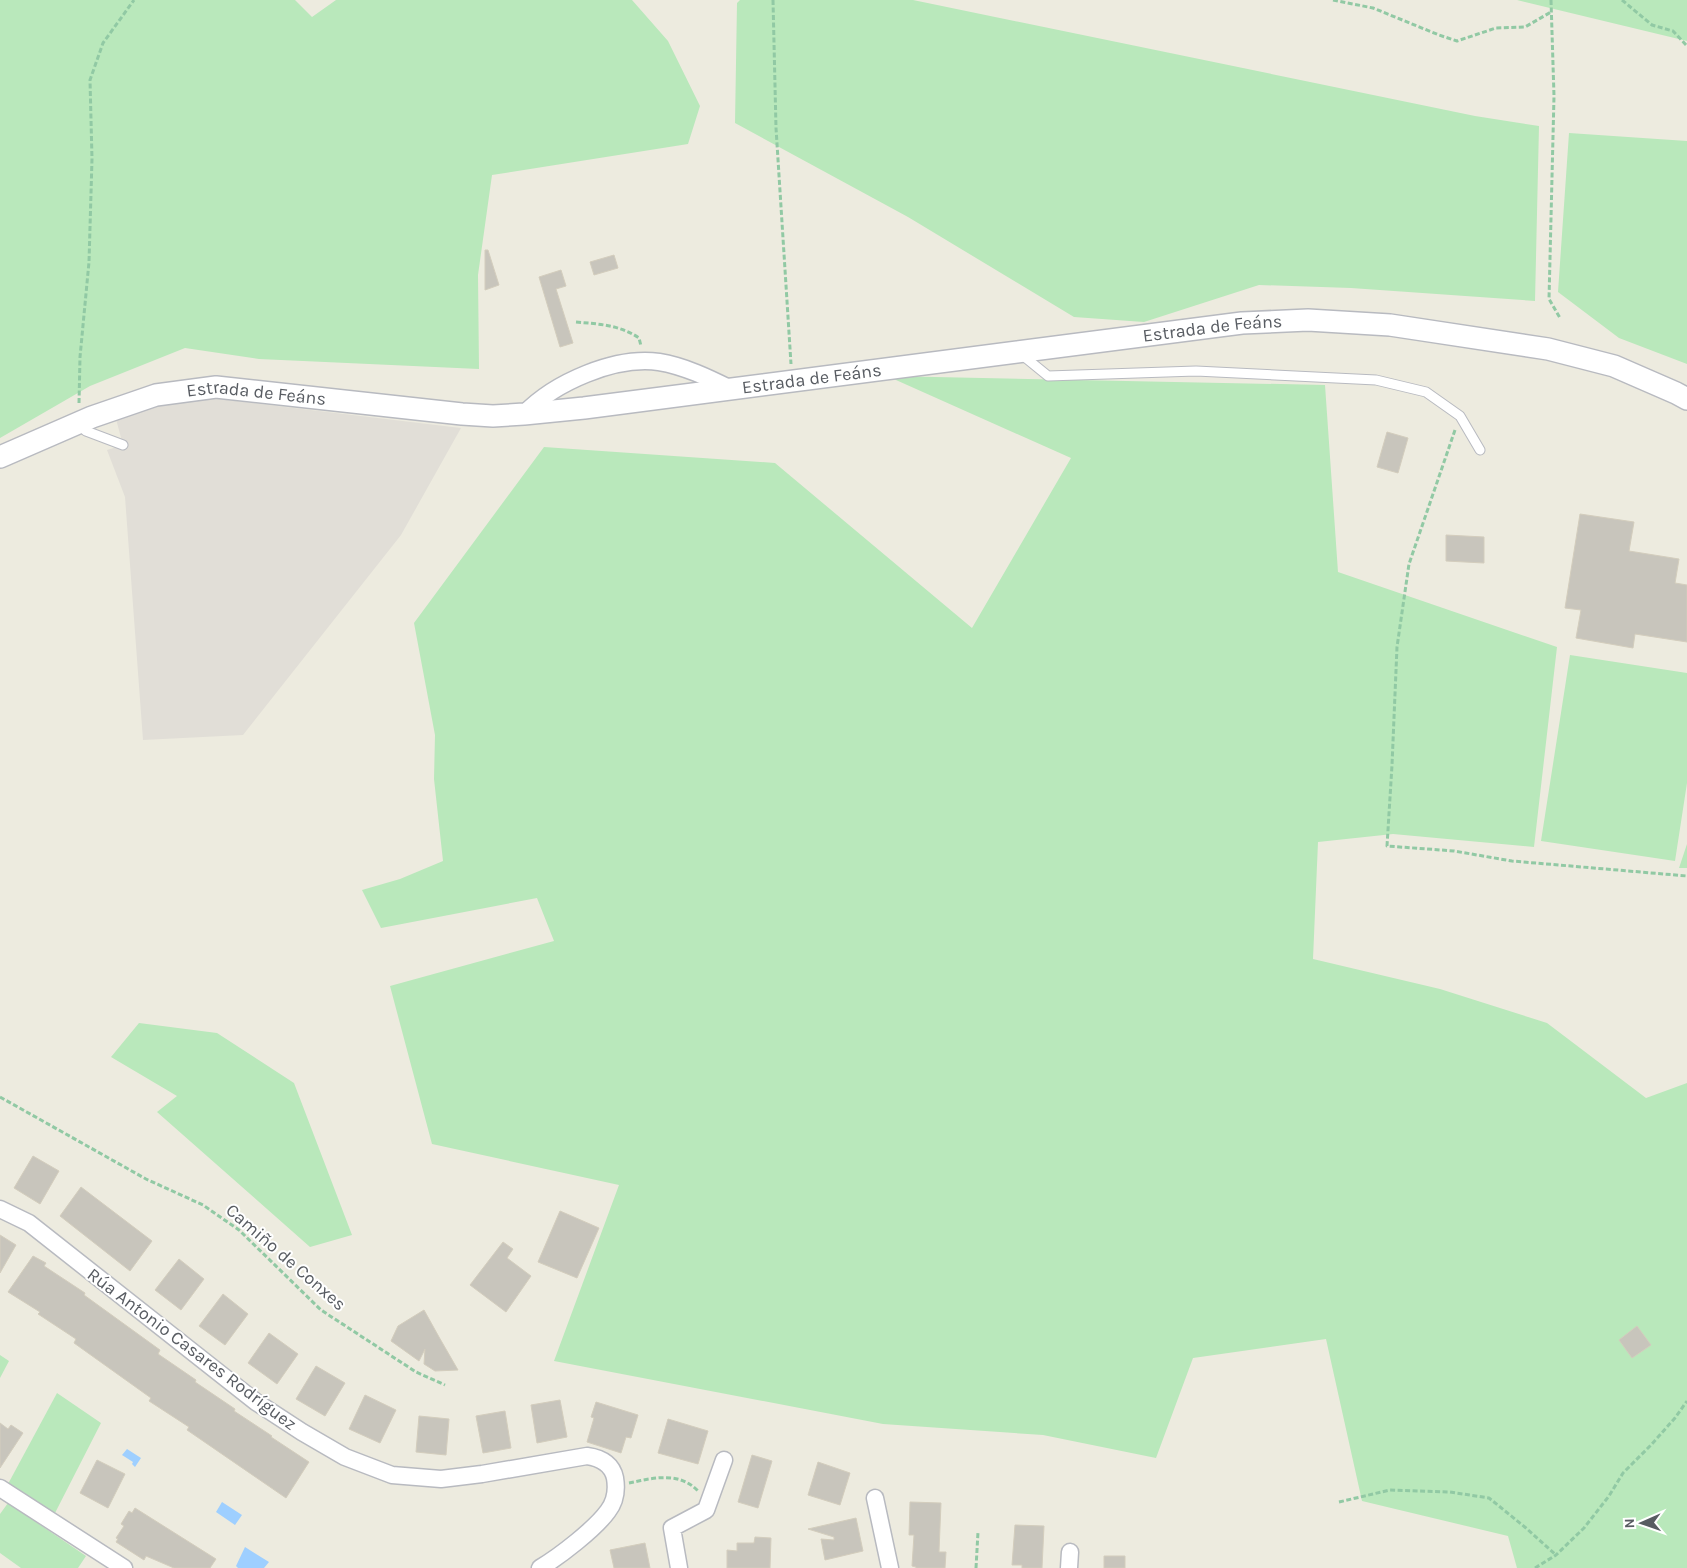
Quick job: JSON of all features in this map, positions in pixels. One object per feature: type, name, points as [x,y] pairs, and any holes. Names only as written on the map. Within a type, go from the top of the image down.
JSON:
[{"type":"street","name":"Estrada de Feáns","points":[[0,457],[78,424],[156,395],[216,387],[493,416],[584,408],[1242,323],[1308,320],[1390,325],[1557,352],[1614,366],[1687,399]]},
{"type":"street","name":"Estrada de Feáns","points":[[524,414],[548,394],[599,368],[644,360],[662,362],[697,373],[731,389]]},
{"type":"street","name":"Rúa Antonio Casares Rodríguez","points":[[0,1209],[29,1223],[256,1402],[345,1457],[392,1475],[441,1479],[588,1456],[598,1458],[609,1465],[614,1474],[616,1486]]},
{"type":"street","points":[[679,1568],[672,1528],[706,1510],[724,1460]]},
{"type":"street","points":[[540,1568],[587,1533],[608,1511],[615,1498],[616,1486]]},
{"type":"street","points":[[0,1488],[124,1568]]},
{"type":"street","points":[[875,1498],[890,1568]]},
{"type":"lane","points":[[1019,352],[1048,376],[1196,371],[1376,380],[1426,392],[1460,416],[1480,450]]},
{"type":"lane","points":[[78,424],[86,431],[123,445]]},
{"type":"path","points":[[78,424],[80,357],[89,262],[92,159],[90,80],[103,43],[134,0]]},
{"type":"path","points":[[773,0],[776,128],[792,382]]},
{"type":"path","points":[[1333,0],[1373,8],[1457,41],[1496,28],[1525,26],[1551,12]]},
{"type":"path","points":[[1551,0],[1554,96],[1549,299],[1560,318]]},
{"type":"path","points":[[1622,0],[1652,25],[1673,30],[1687,46]]},
{"type":"path","points":[[576,322],[606,324],[628,330],[639,338],[644,360]]},
{"type":"path","points":[[1460,416],[1409,564],[1397,647],[1387,846],[1454,851],[1512,861],[1687,876]]},
{"type":"path","name":"Camiño de Conxes","points":[[0,1097],[146,1179],[203,1205],[239,1230],[321,1310],[416,1372],[445,1385]]},
{"type":"path","points":[[1535,1568],[1556,1556],[1584,1528],[1624,1473],[1675,1418],[1687,1401]]},
{"type":"path","points":[[616,1486],[655,1477],[672,1477],[692,1485],[708,1503]]},
{"type":"path","points":[[1339,1502],[1390,1490],[1450,1492],[1489,1498],[1526,1528],[1556,1556]]},
{"type":"path","points":[[976,1568],[978,1532]]},
{"type":"shaded area","points":[[218,399],[461,428],[401,535],[243,735],[143,740],[125,497],[107,450],[123,445],[116,419],[176,401]]},
{"type":"green space","points":[[0,0],[295,0],[312,17],[336,0],[632,0],[668,41],[700,106],[688,144],[492,175],[478,275],[479,369],[259,359],[185,348],[90,386],[0,438]]},
{"type":"green space","points":[[740,0],[913,0],[1475,116],[1539,126],[1535,301],[1351,288],[1259,285],[1144,322],[1074,317],[908,217],[735,123],[737,3]]},
{"type":"green space","points":[[1517,0],[1687,0],[1687,41]]},
{"type":"green space","points":[[1569,133],[1687,141],[1687,364],[1619,338],[1558,292]]},
{"type":"green space","points":[[887,376],[1325,385],[1338,572],[1557,647],[1534,847],[1393,834],[1318,842],[1313,959],[1440,989],[1547,1023],[1646,1098],[1687,1083],[1687,1568],[1517,1568],[1508,1536],[1362,1501],[1326,1339],[1193,1358],[1156,1458],[1043,1435],[883,1424],[554,1361],[619,1185],[432,1144],[390,986],[554,941],[537,898],[381,928],[362,890],[400,879],[443,861],[434,779],[435,735],[414,623],[544,447],[775,463],[972,628],[1071,458]]},
{"type":"green space","points":[[1570,655],[1687,673],[1687,783],[1675,861],[1541,841]]},
{"type":"green space","points":[[1687,844],[1687,868],[1679,868]]},
{"type":"green space","points":[[139,1023],[217,1033],[294,1083],[352,1235],[310,1247],[157,1112],[177,1096],[111,1057]]},
{"type":"green space","points":[[0,1355],[9,1361],[0,1378]]},
{"type":"green space","points":[[57,1393],[101,1423],[55,1513],[8,1484]]},
{"type":"green space","points":[[8,1503],[86,1556],[78,1568],[21,1568],[0,1553],[0,1514]]},
{"type":"water","points":[[127,1449],[141,1458],[135,1467],[132,1464],[133,1462],[122,1455]]},
{"type":"water","points":[[222,1502],[242,1515],[235,1525],[216,1512]]},
{"type":"water","points":[[245,1547],[269,1562],[264,1568],[238,1568],[236,1566]]},
{"type":"building","points":[[485,250],[488,250],[499,285],[485,290]]},
{"type":"building","points":[[614,255],[618,268],[594,275],[590,262]]},
{"type":"building","points":[[561,270],[566,286],[556,289],[573,343],[560,347],[539,277]]},
{"type":"building","points":[[1387,432],[1408,438],[1398,473],[1377,467]]},
{"type":"building","points":[[1580,514],[1634,522],[1629,551],[1679,559],[1675,583],[1687,585],[1687,642],[1635,634],[1633,648],[1576,638],[1581,610],[1565,608]]},
{"type":"building","points":[[1446,535],[1484,537],[1484,563],[1446,561]]},
{"type":"building","points":[[33,1156],[59,1171],[40,1204],[14,1188]]},
{"type":"building","points":[[81,1187],[152,1241],[130,1271],[60,1216]]},
{"type":"building","points":[[560,1211],[599,1228],[577,1278],[538,1262]]},
{"type":"building","points":[[0,1235],[16,1245],[0,1273]]},
{"type":"building","points":[[503,1242],[513,1249],[507,1258],[531,1276],[506,1312],[470,1285]]},
{"type":"building","points":[[33,1256],[46,1263],[44,1266],[85,1293],[84,1295],[160,1350],[158,1354],[196,1380],[195,1382],[309,1462],[286,1498],[187,1430],[189,1427],[149,1401],[151,1398],[74,1343],[76,1339],[38,1314],[40,1312],[8,1292]]},
{"type":"building","points":[[179,1259],[204,1279],[181,1310],[155,1290]]},
{"type":"building","points":[[223,1294],[248,1314],[225,1345],[199,1326]]},
{"type":"building","points":[[424,1310],[458,1370],[435,1371],[424,1364],[425,1349],[419,1361],[391,1341],[398,1326]]},
{"type":"building","points":[[1637,1326],[1651,1345],[1632,1358],[1619,1340]]},
{"type":"building","points":[[269,1333],[298,1354],[277,1384],[248,1363]]},
{"type":"building","points":[[316,1366],[345,1383],[325,1416],[296,1399]]},
{"type":"building","points":[[365,1395],[396,1410],[380,1443],[349,1429]]},
{"type":"building","points":[[560,1400],[567,1437],[537,1443],[531,1405]]},
{"type":"building","points":[[596,1402],[638,1415],[631,1438],[626,1437],[621,1453],[587,1442],[594,1418],[591,1417]]},
{"type":"building","points":[[505,1411],[511,1448],[483,1453],[476,1416]]},
{"type":"building","points":[[419,1416],[449,1419],[446,1455],[416,1452]]},
{"type":"building","points":[[668,1419],[708,1431],[698,1464],[658,1453]]},
{"type":"building","points":[[0,1423],[8,1429],[11,1425],[23,1433],[0,1468]]},
{"type":"building","points":[[752,1455],[772,1461],[758,1508],[738,1502]]},
{"type":"building","points":[[97,1460],[125,1474],[108,1508],[80,1493]]},
{"type":"building","points":[[818,1462],[850,1473],[840,1505],[808,1495]]},
{"type":"building","points":[[910,1502],[941,1503],[939,1552],[946,1552],[945,1568],[916,1568],[912,1566],[914,1535],[909,1535]]},
{"type":"building","points":[[135,1508],[216,1559],[210,1568],[174,1568],[146,1556],[144,1560],[116,1542],[118,1539],[116,1538],[124,1526],[121,1524],[129,1511],[132,1513]]},
{"type":"building","points":[[856,1518],[863,1551],[825,1560],[821,1539],[834,1540],[834,1537],[808,1529]]},
{"type":"building","points":[[1015,1525],[1044,1526],[1042,1568],[1022,1568],[1022,1565],[1012,1565]]},
{"type":"building","points":[[755,1537],[771,1538],[770,1568],[727,1568],[727,1550],[737,1551],[737,1543],[754,1543]]},
{"type":"building","points":[[645,1543],[650,1568],[614,1568],[610,1550]]},
{"type":"building","points":[[1104,1556],[1125,1556],[1125,1568],[1104,1568]]}]
